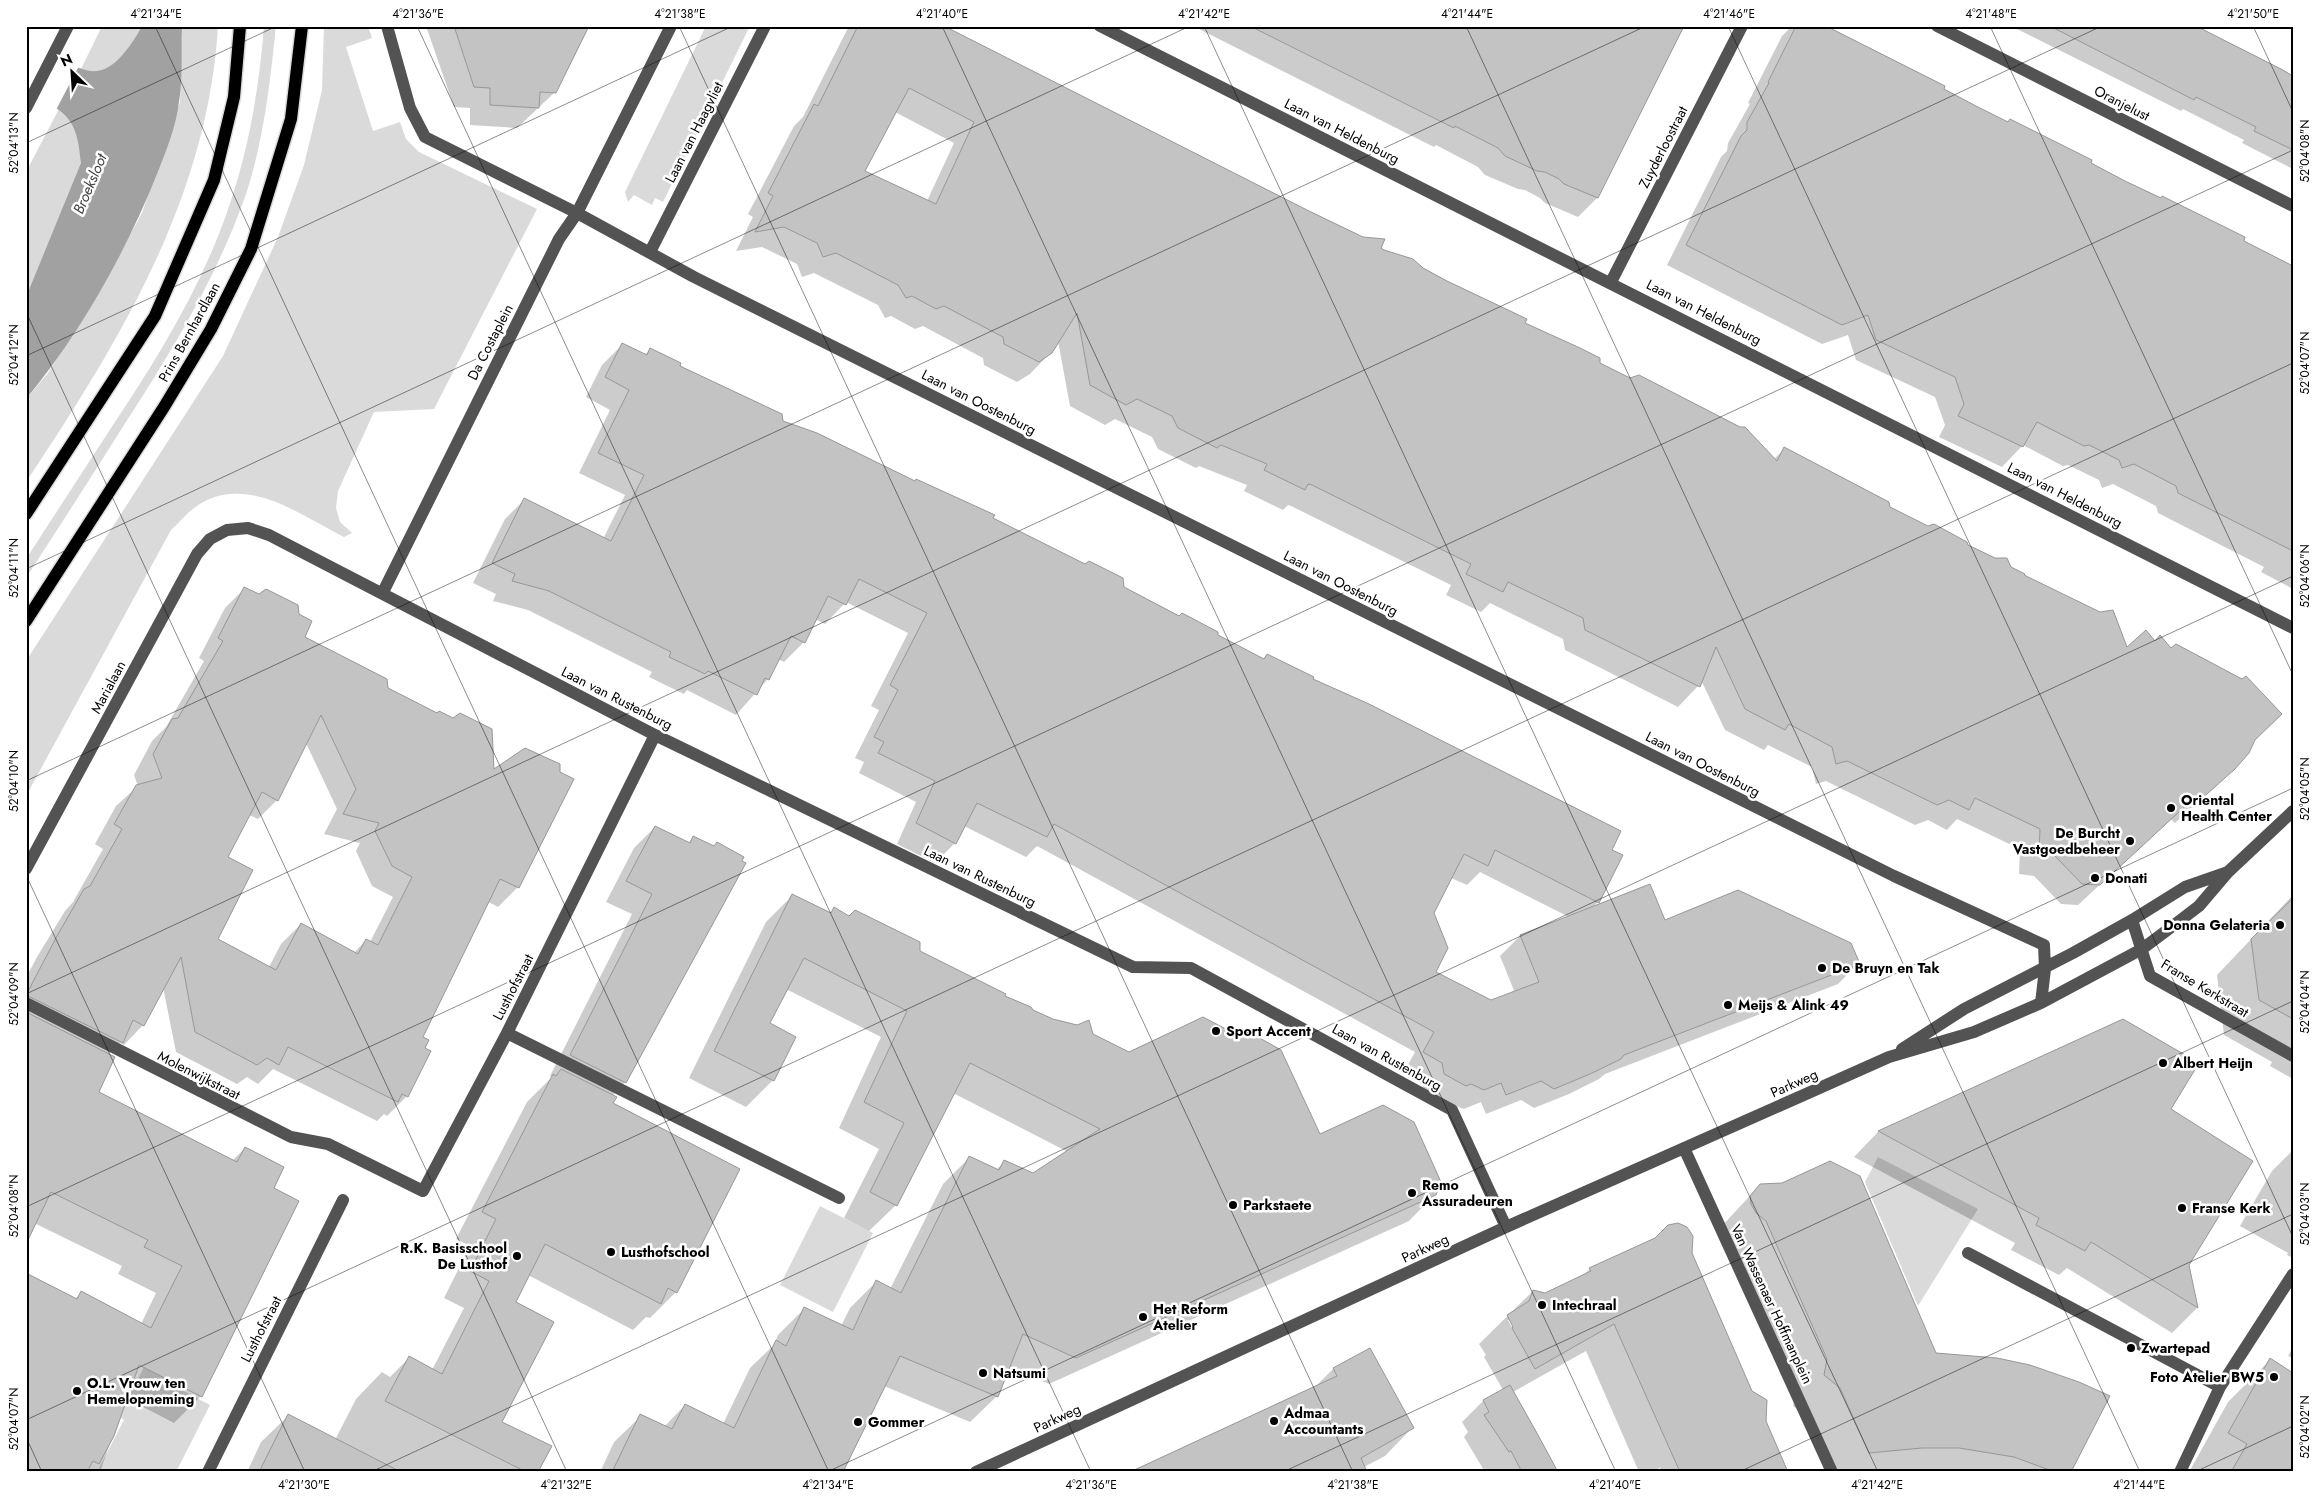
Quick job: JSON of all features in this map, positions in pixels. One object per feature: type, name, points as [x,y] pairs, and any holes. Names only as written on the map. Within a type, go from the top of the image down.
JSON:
[{"type":"main road","points":[[26,514],[155,316],[214,180],[234,97],[240,26]]},
{"type":"main road","name":"Prins Bernhardlaan","points":[[26,621],[164,407],[211,329],[251,249],[291,119],[302,26]]},
{"type":"street","points":[[387,26],[410,108],[425,137],[577,214],[671,26]]},
{"type":"street","name":"Laan van Haagvliet","points":[[650,252],[765,26]]},
{"type":"street","name":"Laan van Heldenburg","points":[[1100,26],[1611,282],[2293,628]]},
{"type":"street","name":"Zuyderloostraat","points":[[1611,282],[1742,26]]},
{"type":"street","name":"Oranjelust","points":[[1937,26],[2293,206]]},
{"type":"street","points":[[26,108],[68,28]]},
{"type":"street","name":"Laan van Oostenburg","points":[[577,214],[702,281],[1867,863],[2044,945],[2045,969],[2041,1003]]},
{"type":"street","name":"Da Costaplein","points":[[383,592],[559,238],[577,214]]},
{"type":"street","name":"Marialaan","points":[[26,869],[197,554],[210,538],[228,530],[248,528],[269,534],[383,592]]},
{"type":"street","name":"Laan van Rustenburg","points":[[383,592],[655,735],[1133,967],[1191,968],[1452,1110],[1506,1227]]},
{"type":"street","name":"Lusthofstraat","points":[[363,1162],[423,1191],[507,1033],[655,735]]},
{"type":"street","name":"Parkweg","points":[[976,1472],[1506,1227],[1684,1148],[1889,1058],[1974,1032],[2041,1003],[2142,949],[2199,906],[2228,872],[2293,811]]},
{"type":"street","name":"Parkweg","points":[[1889,1058],[1964,1009],[2045,969],[2132,920],[2185,887],[2228,872]]},
{"type":"street","name":"Franse Kerkstraat","points":[[2132,920],[2150,976],[2293,1056]]},
{"type":"street","name":"Molenwijkstraat","points":[[26,1003],[291,1137],[328,1144],[363,1162]]},
{"type":"street","points":[[507,1033],[839,1198]]},
{"type":"street","name":"Van Wassenaer Hoffmanplein","points":[[1684,1148],[1832,1472]]},
{"type":"street","name":"Lusthofstraat","points":[[208,1472],[343,1200]]},
{"type":"street","points":[[1968,1253],[2220,1387]]},
{"type":"street","points":[[2180,1472],[2220,1387],[2293,1274]]},
{"type":"shaded area","points":[[102,26],[142,26],[124,54],[111,67],[96,73],[80,71]]},
{"type":"shaded area","points":[[182,26],[218,26],[211,89],[197,150],[177,209],[153,266],[125,322],[94,376],[26,482],[26,399],[48,373],[101,288],[142,213],[180,102]]},
{"type":"shaded area","points":[[264,26],[276,26],[266,111],[252,173],[234,225],[207,284],[176,341],[26,578],[26,559],[161,350],[203,271],[226,215],[241,169],[256,98]]},
{"type":"shaded area","points":[[324,26],[368,26],[372,38],[346,47],[373,131],[400,122],[406,139],[419,152],[537,209],[434,409],[374,412],[338,491],[336,508],[340,522],[352,533],[344,537],[290,508],[271,500],[251,495],[232,494],[213,498],[191,510],[171,530],[26,796],[26,661],[223,356],[278,237],[304,165],[322,90]]},
{"type":"shaded area","points":[[706,26],[750,26],[663,202],[655,198],[652,205],[634,195],[628,202],[625,192]]},
{"type":"shaded area","points":[[59,109],[74,127],[80,146],[82,163],[26,297],[26,172]]},
{"type":"shaded area","points":[[1878,1157],[1978,1209],[1918,1306],[1865,1182]]},
{"type":"shaded area","points":[[820,1206],[873,1233],[833,1312],[780,1285]]},
{"type":"shaded area","points":[[148,1359],[181,1375],[176,1387],[210,1405],[176,1472],[97,1472],[124,1420],[119,1416]]},
{"type":"water","name":"Broeksloot","points":[[142,26],[182,26],[180,93],[173,130],[145,203],[116,262],[83,320],[46,374],[26,399],[26,297],[81,163],[76,135],[67,117],[51,105],[26,91],[26,33],[61,58],[89,71],[102,70],[114,63],[127,49]]},
{"type":"pier","points":[[30,32],[79,66],[56,110],[26,94],[26,39]]},
{"type":"building","points":[[454,26],[589,26],[556,93],[540,92],[539,108],[490,105],[490,88],[474,87]]},
{"type":"building","points":[[858,26],[944,26],[1309,211],[1363,237],[1385,239],[1381,248],[1384,250],[1413,259],[1423,268],[1447,281],[1527,319],[1525,323],[1600,358],[1600,363],[1630,378],[1639,375],[1740,427],[1745,427],[1777,461],[1784,447],[1889,502],[1890,507],[1928,526],[1934,524],[1967,542],[1968,545],[1995,558],[2007,558],[2011,567],[2024,575],[2100,612],[2113,610],[2127,647],[2146,630],[2155,641],[2160,635],[2171,648],[2176,644],[2242,679],[2246,676],[2282,714],[2255,740],[2249,753],[2235,769],[2197,803],[2193,799],[2100,885],[2082,884],[2054,855],[2039,854],[2040,829],[1975,798],[1969,810],[1949,800],[1937,805],[1847,761],[1836,764],[1832,747],[1789,724],[1785,730],[1745,709],[1716,647],[1700,687],[1585,630],[1583,618],[1508,582],[1503,592],[1466,574],[1471,564],[1312,485],[1308,484],[1305,490],[1264,470],[1267,464],[1221,445],[1217,448],[1178,428],[1172,416],[1137,399],[1126,405],[1090,385],[1077,313],[1052,353],[1039,362],[1004,344],[1003,337],[944,306],[936,309],[912,296],[906,298],[898,285],[836,253],[823,257],[817,243],[784,227],[755,232],[773,196],[768,193],[814,104],[818,106]],"holes":[[[909,88],[974,122],[936,204],[865,171]]]},
{"type":"building","points":[[1250,26],[1684,26],[1598,198],[1564,184],[1559,179],[1545,172],[1537,171],[1505,156],[1498,148],[1455,126],[1454,128]]},
{"type":"building","points":[[1796,26],[1826,26],[1945,86],[1944,89],[1976,106],[2008,122],[2010,119],[2092,160],[2091,163],[2125,181],[2161,198],[2162,196],[2245,237],[2244,241],[2293,266],[2293,551],[2178,493],[2176,486],[2134,464],[2122,468],[2119,460],[2089,445],[2084,446],[2037,422],[2023,447],[1958,416],[1964,404],[1955,377],[1876,340],[1868,315],[1842,325],[1686,245],[1741,136],[1747,130],[1747,122],[1769,83]]},
{"type":"building","points":[[2050,26],[2196,26],[2281,69],[2293,76],[2293,150],[2254,131],[2256,127],[2196,97],[2194,100]]},
{"type":"building","points":[[622,343],[647,355],[650,348],[681,363],[680,366],[782,414],[783,421],[817,433],[915,481],[916,479],[995,515],[993,518],[1085,564],[1089,561],[1123,578],[1124,587],[1179,616],[1182,613],[1218,632],[1218,635],[1264,659],[1267,654],[1314,677],[1313,679],[1369,704],[1621,831],[1612,850],[1623,855],[1599,903],[1495,850],[1488,866],[1464,854],[1434,913],[1448,948],[1436,972],[1491,1000],[1539,982],[1520,935],[1650,884],[1665,920],[1738,890],[1851,943],[1860,964],[1624,1055],[1621,1059],[1554,1089],[1541,1081],[1506,1095],[1501,1083],[1484,1090],[1471,1084],[1466,1086],[1444,1074],[1442,1063],[1423,1052],[1434,1032],[1054,824],[1047,837],[977,803],[956,844],[916,823],[935,781],[878,753],[884,742],[874,737],[898,690],[890,685],[927,613],[859,579],[846,605],[828,596],[805,643],[791,636],[769,680],[765,678],[757,695],[708,671],[705,674],[669,657],[671,652],[549,591],[512,581],[515,574],[492,563],[524,498],[611,541],[644,475],[598,453],[629,390],[605,377]]},
{"type":"building","points":[[244,587],[259,594],[266,589],[298,605],[299,614],[312,621],[305,637],[387,679],[388,688],[437,713],[439,711],[453,718],[460,713],[492,729],[494,769],[525,748],[560,764],[560,772],[574,779],[519,888],[500,879],[423,1037],[429,1040],[425,1048],[431,1051],[408,1097],[402,1094],[398,1102],[288,1047],[279,1065],[267,1058],[257,1065],[195,1032],[181,957],[144,1026],[133,1020],[123,1043],[26,995],[84,889],[90,886],[122,829],[114,824],[136,785],[162,778],[153,754],[172,719],[178,718],[223,641],[218,638]],"holes":[[[321,715],[356,789],[343,814],[379,823],[375,831],[392,866],[412,877],[378,945],[366,939],[358,954],[301,923],[276,970],[218,939],[253,870],[228,857],[262,792],[278,801]]]},
{"type":"building","points":[[655,826],[690,843],[693,836],[714,846],[717,842],[744,857],[742,861],[746,863],[626,1083],[570,1055],[652,894],[626,881]]},
{"type":"building","points":[[792,894],[831,913],[834,907],[849,916],[855,910],[920,942],[920,951],[1006,994],[1005,996],[1031,1007],[1033,1010],[1053,1019],[1077,1025],[1089,1020],[1093,1034],[1129,1052],[1203,1017],[1239,1036],[1249,1032],[1281,1050],[1320,1134],[1383,1105],[1414,1122],[1441,1182],[1436,1195],[1076,1358],[1023,1334],[998,1397],[900,1356],[843,1472],[612,1472],[640,1414],[672,1429],[685,1404],[734,1428],[776,1340],[786,1346],[804,1307],[853,1330],[876,1280],[901,1293],[969,1156],[999,1170],[1004,1160],[1033,1173],[1100,1129],[970,1063],[897,1206],[870,1192],[904,1123],[864,1102],[907,1011],[804,958],[770,1023],[796,1037],[774,1081],[714,1051]]},
{"type":"building","points":[[2293,898],[2293,1019],[2259,1000],[2251,939]]},
{"type":"building","points":[[26,1012],[115,1057],[99,1092],[237,1162],[245,1147],[284,1167],[274,1188],[299,1201],[202,1397],[139,1365],[114,1436],[99,1464],[93,1461],[87,1472],[26,1472],[26,1273],[77,1299],[81,1291],[151,1328],[182,1266],[144,1247],[148,1240],[51,1192],[26,1244]]},
{"type":"building","points":[[2123,1019],[2199,1063],[2171,1109],[2253,1161],[2189,1265],[2198,1308],[2091,1242],[2085,1251],[2036,1225],[2039,1218],[1878,1131]]},
{"type":"building","points":[[561,1069],[617,1097],[613,1103],[740,1169],[677,1293],[668,1288],[661,1304],[545,1244],[516,1302],[554,1322],[502,1422],[552,1446],[538,1472],[526,1472],[385,1401],[409,1356],[442,1374],[489,1281],[470,1271],[496,1219],[482,1212],[553,1074],[556,1076]]},
{"type":"building","points":[[1830,1161],[1860,1176],[1936,1353],[1997,1358],[2030,1365],[2079,1382],[2110,1396],[2071,1472],[2055,1472],[2014,1457],[1959,1448],[1922,1448],[1869,1453],[1840,1388],[1824,1375],[1827,1359],[1766,1221],[1756,1213],[1751,1204],[1750,1196],[1760,1184],[1782,1183]]},
{"type":"building","points":[[1678,1223],[1687,1227],[1693,1236],[1692,1253],[1752,1391],[1767,1400],[1766,1421],[1788,1472],[1680,1472],[1614,1324],[1535,1369],[1512,1328],[1507,1315],[1529,1301],[1533,1290],[1545,1293],[1591,1271],[1589,1268],[1655,1238],[1668,1225]]},
{"type":"building","points":[[1370,1348],[1414,1428],[1361,1458],[1367,1472],[1130,1472],[1337,1376],[1333,1368]]},
{"type":"building","points":[[2270,1358],[2293,1373],[2293,1472],[2231,1472],[2247,1444],[2228,1433]]},
{"type":"building","points":[[1510,1385],[1558,1472],[1522,1472],[1511,1451],[1509,1452],[1484,1415],[1489,1412],[1483,1400]]},
{"type":"building","points":[[288,1414],[401,1472],[259,1472]]},
{"type":"place","name":"Oriental Health Center","points":[[2171,808]]},
{"type":"place","name":"De Burcht Vastgoedbeheer","points":[[2130,841]]},
{"type":"place","name":"Donati","points":[[2095,878]]},
{"type":"place","name":"Donna Gelateria","points":[[2280,925]]},
{"type":"place","name":"De Bruyn en Tak","points":[[1822,968]]},
{"type":"place","name":"Meijs & Alink 49","points":[[1728,1005]]},
{"type":"place","name":"Sport Accent","points":[[1216,1031]]},
{"type":"place","name":"Albert Heijn","points":[[2163,1063]]},
{"type":"place","name":"Remo Assuradeuren","points":[[1412,1193]]},
{"type":"place","name":"Parkstaete","points":[[1233,1205]]},
{"type":"place","name":"Franse Kerk","points":[[2182,1208]]},
{"type":"place","name":"Lusthofschool","points":[[611,1252]]},
{"type":"place","name":"R.K. Basisschool De Lusthof","points":[[517,1256]]},
{"type":"place","name":"Intechraal","points":[[1542,1305]]},
{"type":"place","name":"Het Reform Atelier","points":[[1143,1317]]},
{"type":"place","name":"Zwartepad","points":[[2131,1348]]},
{"type":"place","name":"Natsumi","points":[[983,1373]]},
{"type":"place","name":"Foto Atelier BW5","points":[[2274,1377]]},
{"type":"place","name":"O.L. Vrouw ten Hemelopneming","points":[[77,1391]]},
{"type":"place","name":"Admaa Accountants","points":[[1274,1421]]},
{"type":"place","name":"Gommer","points":[[858,1422]]}]
